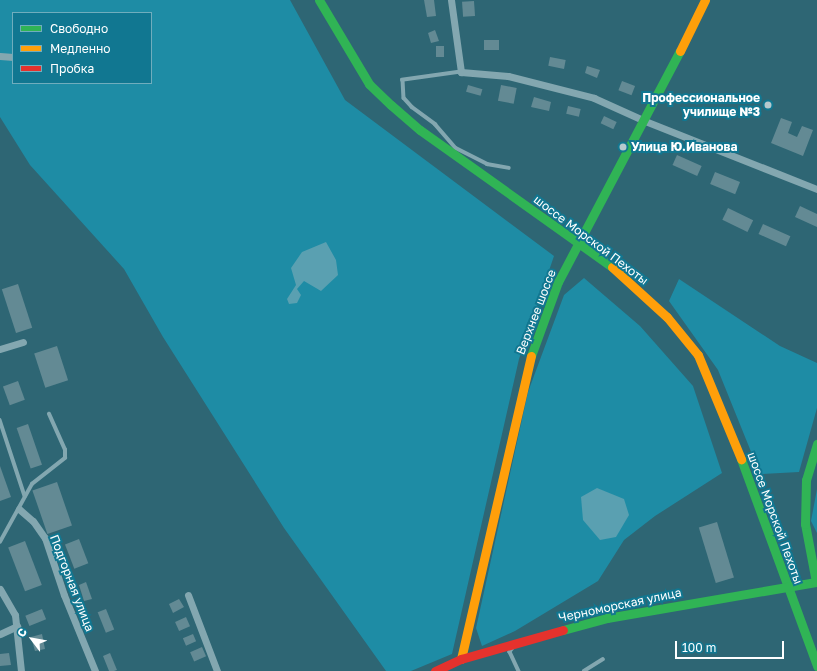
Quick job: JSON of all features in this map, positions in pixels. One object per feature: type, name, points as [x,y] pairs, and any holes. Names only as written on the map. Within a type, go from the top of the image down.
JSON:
[{"type":"street","name":"шоссе Морской Пехоты","points":[[320,0],[369,84],[391,105],[420,130],[580,244],[643,293],[667,317],[698,356],[744,466],[817,666]]},
{"type":"street","points":[[451,0],[461,72],[508,76],[558,87],[594,98],[645,121],[817,189]]},
{"type":"street","name":"Верхнее шоссе","points":[[461,659],[528,365],[558,282],[580,244],[645,121],[705,0]]},
{"type":"street","points":[[0,56],[12,57]]},
{"type":"street","points":[[0,349],[23,342]]},
{"type":"street","name":"Черноморская улица","points":[[435,671],[461,659],[519,641],[607,618],[708,598],[789,588],[816,582],[805,524],[806,480],[817,444]]},
{"type":"street","name":"Подгорная улица","points":[[19,509],[33,521],[45,538],[64,595],[95,671]]},
{"type":"street","points":[[0,589],[11,606],[17,626],[21,671]]},
{"type":"street","points":[[188,595],[217,671]]},
{"type":"street","points":[[0,634],[17,626]]},
{"type":"lane","points":[[461,72],[403,80],[404,98],[412,108],[435,124],[456,148],[487,164],[509,168]]},
{"type":"lane","points":[[0,542],[32,484],[65,458],[65,450],[49,414]]},
{"type":"lane","points":[[0,420],[25,496]]},
{"type":"lane","points":[[0,440],[5,438]]},
{"type":"lane","points":[[519,641],[510,652],[519,671]]},
{"type":"lane","points":[[584,671],[603,659]]},
{"type":"shaded area","points":[[0,0],[290,0],[345,100],[554,256],[519,359],[452,654],[411,671],[386,671],[284,528],[163,337],[124,269],[30,165],[0,117]]},
{"type":"shaded area","points":[[326,242],[336,260],[338,275],[321,291],[304,281],[297,289],[301,295],[297,303],[289,304],[287,299],[296,285],[291,268],[302,252]]},
{"type":"shaded area","points":[[584,278],[640,326],[693,386],[722,473],[655,516],[624,540],[598,581],[515,631],[482,646],[476,628],[528,392],[564,295]]},
{"type":"shaded area","points":[[679,279],[780,346],[817,363],[817,408],[799,472],[760,474],[718,370],[669,301]]},
{"type":"shaded area","points":[[597,488],[624,499],[629,515],[616,537],[600,540],[583,520],[581,497]]},
{"type":"shaded area","points":[[817,489],[817,533],[811,521]]},
{"type":"building","points":[[424,0],[434,0],[436,16],[427,17]]},
{"type":"building","points":[[474,1],[475,16],[463,17],[462,2]]},
{"type":"building","points":[[435,30],[439,41],[431,43],[428,33]]},
{"type":"building","points":[[484,40],[499,40],[499,50],[484,50]]},
{"type":"building","points":[[436,46],[444,46],[444,57],[436,57]]},
{"type":"building","points":[[550,57],[566,60],[564,69],[548,66]]},
{"type":"building","points":[[587,66],[600,70],[597,78],[585,73]]},
{"type":"building","points":[[622,81],[635,86],[631,95],[618,90]]},
{"type":"building","points":[[468,85],[482,89],[480,96],[466,92]]},
{"type":"building","points":[[501,85],[517,88],[514,104],[498,101]]},
{"type":"building","points":[[534,97],[551,102],[549,111],[531,107]]},
{"type":"building","points":[[568,106],[581,109],[579,117],[566,114]]},
{"type":"building","points":[[604,116],[617,122],[613,129],[601,123]]},
{"type":"building","points":[[781,118],[792,122],[788,133],[797,137],[802,126],[813,130],[803,156],[771,143]]},
{"type":"building","points":[[677,155],[702,166],[697,176],[673,165]]},
{"type":"building","points":[[715,172],[740,182],[735,194],[710,184]]},
{"type":"building","points":[[800,206],[817,214],[817,227],[795,217]]},
{"type":"building","points":[[728,208],[753,220],[747,232],[722,220]]},
{"type":"building","points":[[763,224],[790,236],[786,246],[759,234]]},
{"type":"building","points":[[18,284],[32,328],[16,333],[2,289]]},
{"type":"building","points":[[57,346],[68,380],[45,388],[34,353]]},
{"type":"building","points":[[18,381],[25,400],[10,405],[3,386]]},
{"type":"building","points":[[28,424],[42,465],[31,469],[17,428]]},
{"type":"building","points":[[0,466],[11,497],[0,501]]},
{"type":"building","points":[[57,482],[72,525],[47,534],[32,490]]},
{"type":"building","points":[[717,522],[734,577],[716,583],[699,528]]},
{"type":"building","points":[[79,539],[88,563],[74,569],[65,544]]},
{"type":"building","points":[[25,541],[42,585],[25,591],[8,547]]},
{"type":"building","points":[[86,582],[92,599],[84,601],[79,585]]},
{"type":"building","points":[[179,599],[184,607],[173,613],[169,604]]},
{"type":"building","points":[[42,609],[46,619],[29,626],[25,616]]},
{"type":"building","points":[[106,609],[114,629],[106,633],[98,612]]},
{"type":"building","points":[[186,617],[190,626],[179,631],[175,622]]},
{"type":"building","points":[[42,634],[45,649],[35,651],[31,637]]},
{"type":"building","points":[[193,634],[196,641],[186,646],[183,638]]},
{"type":"building","points":[[202,647],[206,656],[194,661],[190,652]]},
{"type":"building","points":[[9,653],[11,665],[0,666],[0,654]]},
{"type":"building","points":[[110,653],[117,670],[114,671],[109,671],[103,656]]},
{"type":"traffic: fast","points":[[319,0],[369,84],[391,105],[420,130],[612,267]]},
{"type":"traffic: fast","points":[[531,356],[558,282],[680,51]]},
{"type":"traffic: fast","points":[[563,630],[607,618],[816,582],[805,524],[806,480],[817,444]]},
{"type":"traffic: fast","points":[[741,459],[817,666]]},
{"type":"traffic: slow","points":[[680,51],[705,0]]},
{"type":"traffic: slow","points":[[612,267],[667,317],[698,355],[741,459]]},
{"type":"traffic: slow","points":[[461,659],[531,356]]},
{"type":"traffic: jam","points":[[435,671],[461,659],[563,630]]},
{"type":"place","name":"Профессиональное училище №3","points":[[768,105]]},
{"type":"place","name":"Улица Ю.Иванова","points":[[623,147]]}]
